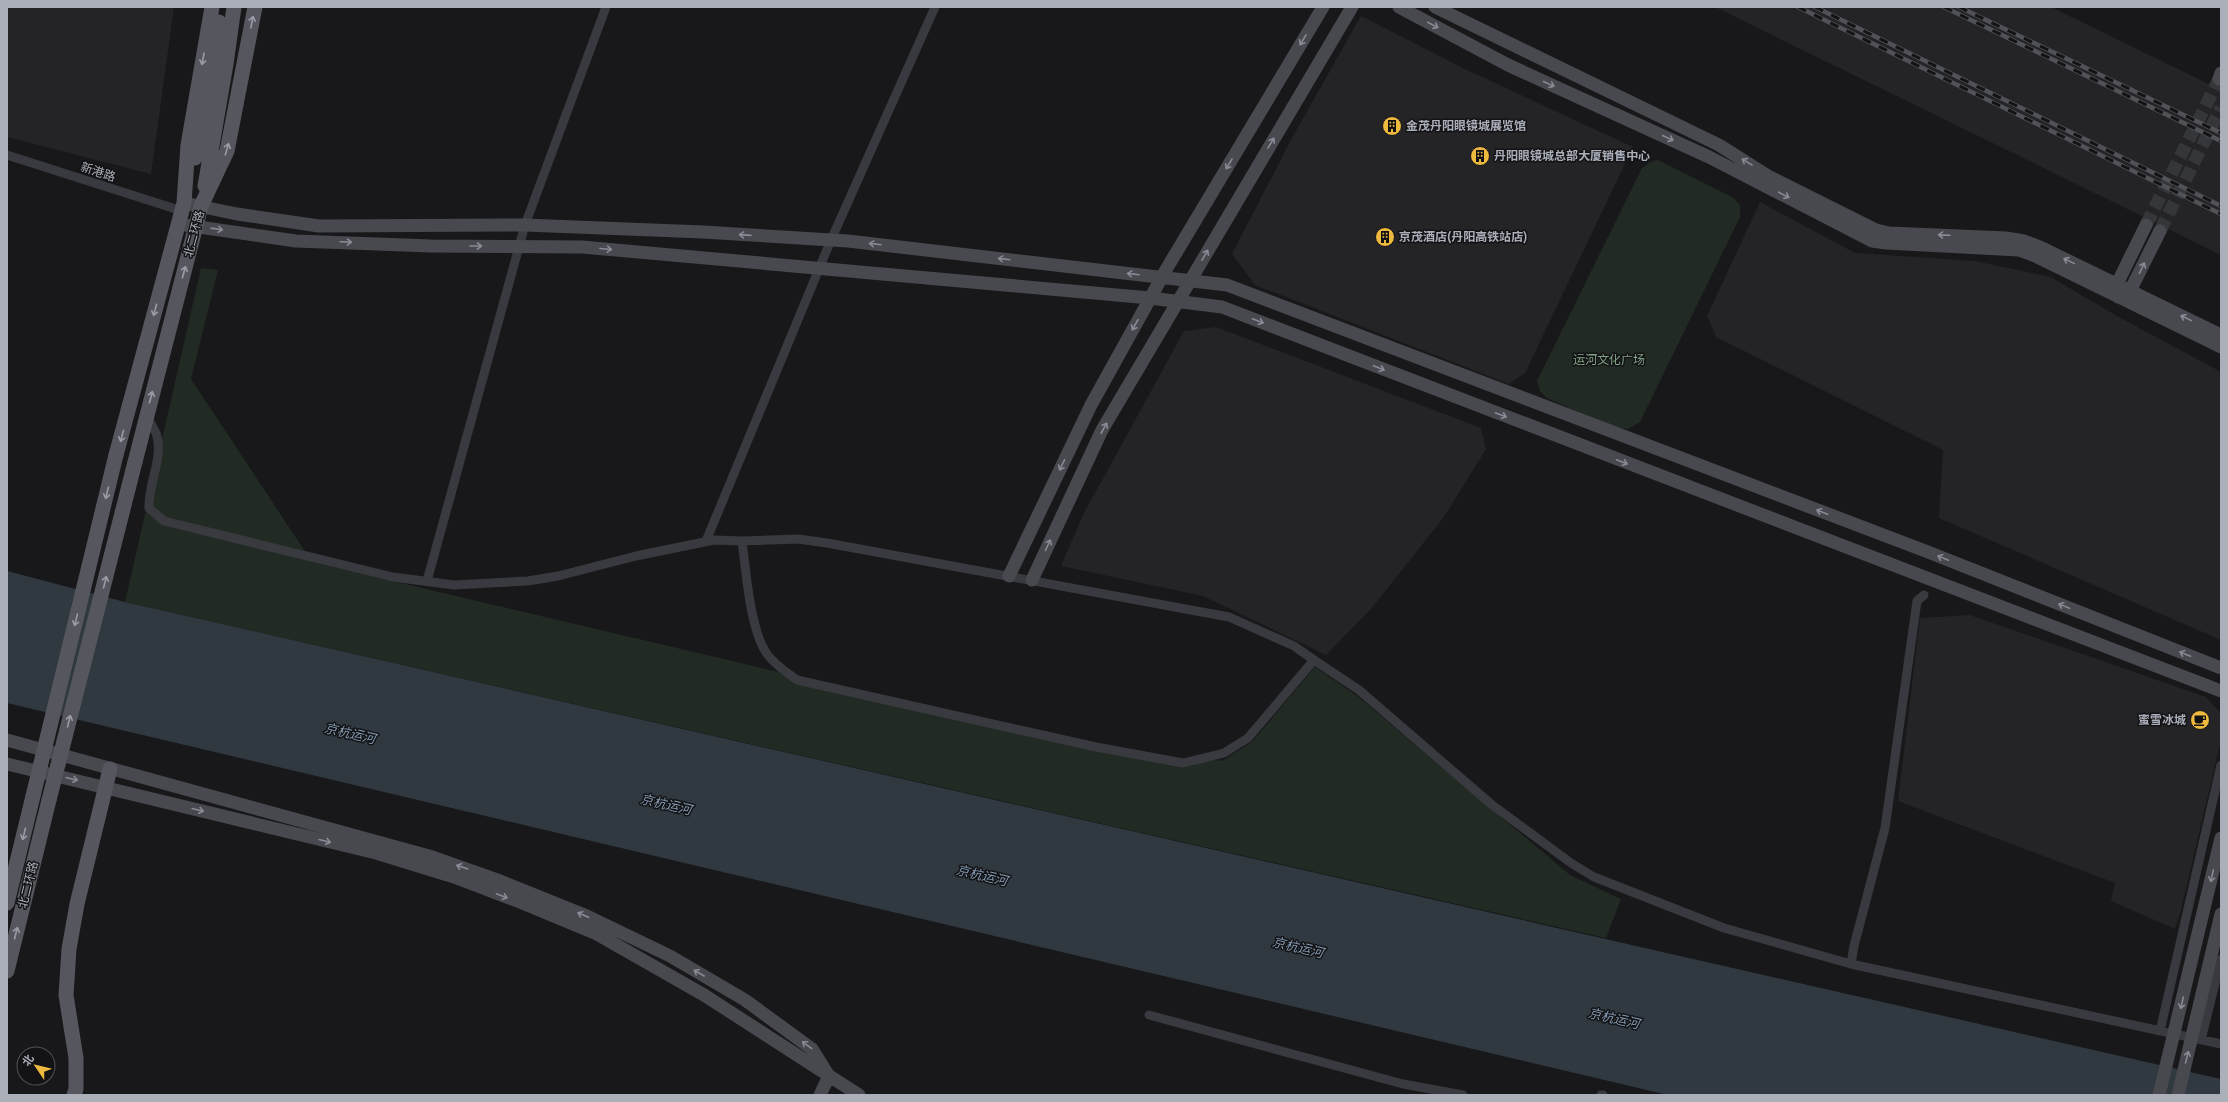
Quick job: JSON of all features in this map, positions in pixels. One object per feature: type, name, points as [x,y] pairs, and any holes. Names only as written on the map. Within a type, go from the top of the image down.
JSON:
[{"type":"main road","name":"北二环路","points":[[7,904],[116,455],[182,212],[188,145],[212,7]]},
{"type":"main road","points":[[182,212],[210,97],[221,7]]},
{"type":"main road","points":[[201,206],[226,64],[234,7]]},
{"type":"main road","name":"北二环路","points":[[7,970],[201,206],[227,151],[255,7]]},
{"type":"main road","points":[[74,1095],[76,1089],[76,1058],[66,995],[69,949],[77,904],[110,769]]},
{"type":"street","points":[[427,581],[525,225],[606,7]]},
{"type":"street","points":[[706,541],[831,240],[935,7]]},
{"type":"street","points":[[1009,576],[1091,405],[1150,298],[1323,7]]},
{"type":"street","points":[[1032,580],[1102,430],[1352,7]]},
{"type":"street","points":[[1399,7],[1508,65],[1709,157],[1872,241],[2019,250],[2118,291],[2130,291],[2221,335]]},
{"type":"street","points":[[1435,7],[1719,145],[1768,176],[1876,230],[1888,233],[2006,238],[2024,241],[2040,247],[2221,347]]},
{"type":"street","name":"新港路","points":[[7,156],[182,212]]},
{"type":"street","points":[[2221,668],[1928,552],[1227,285],[831,240],[525,225],[319,226],[201,206],[182,212],[196,226],[296,241],[582,247],[1150,298],[1222,307],[2221,691]]},
{"type":"street","points":[[2118,291],[2146,225]]},
{"type":"street","points":[[2130,291],[2160,231]]},
{"type":"street","points":[[147,415],[157,436],[158,453],[148,494],[149,508],[164,521],[393,577],[454,585],[528,581],[558,576],[636,556],[706,541],[798,539],[1032,580],[1229,617],[1294,646],[1359,690],[1491,804],[1571,863],[1594,877],[1724,928],[1851,964],[2221,1044]]},
{"type":"street","points":[[742,541],[757,635],[766,654],[779,668],[797,680],[1126,753],[1183,763],[1224,754],[1248,738],[1314,660]]},
{"type":"street","points":[[1851,964],[1854,946],[1885,828],[1917,602],[1924,595]]},
{"type":"street","points":[[7,740],[429,856],[500,881],[587,916],[670,956],[744,1000],[812,1049],[829,1076]]},
{"type":"street","points":[[7,764],[376,853],[454,877],[520,902],[610,942],[704,995],[859,1095]]},
{"type":"street","points":[[2160,1031],[2221,765]]},
{"type":"street","points":[[2159,1095],[2221,838]]},
{"type":"street","points":[[2178,1095],[2221,914]]},
{"type":"street","points":[[2201,1040],[2221,959]]},
{"type":"street","points":[[1149,1014],[1403,1084],[1462,1095]]},
{"type":"street","points":[[820,1095],[829,1076]]},
{"type":"shaded area","points":[[7,7],[174,7],[151,174],[7,137]]},
{"type":"shaded area","points":[[1715,7],[2051,7],[2221,90],[2221,250],[2219,254]]},
{"type":"shaded area","points":[[1361,16],[1467,70],[1633,147],[1525,373],[1509,384],[1255,285],[1232,254],[1293,136]]},
{"type":"shaded area","points":[[1760,202],[1855,253],[1975,261],[2051,277],[2117,316],[2221,372],[2221,640],[1939,518],[1943,450],[1716,337],[1707,316]]},
{"type":"shaded area","points":[[1216,327],[1481,428],[1486,449],[1444,517],[1371,609],[1326,655],[1203,596],[1061,566],[1083,515],[1184,331]]},
{"type":"shaded area","points":[[1970,615],[2206,697],[2220,712],[2221,740],[2181,910],[2175,929],[2111,901],[2115,883],[1898,801],[1920,618]]},
{"type":"green space","name":"运河文化广场","points":[[1658,160],[1732,197],[1740,205],[1740,217],[1640,422],[1628,429],[1615,428],[1547,398],[1540,391],[1537,381],[1642,168],[1650,162]]},
{"type":"green space","points":[[201,268],[218,270],[191,379],[312,562],[1174,765],[1211,759],[1222,761],[1252,742],[1315,667],[1356,695],[1570,875],[1621,899],[1606,938],[125,602]]},
{"type":"water","name":"京杭运河","points":[[7,571],[125,602],[2221,1079],[2221,1095],[1668,1095],[7,703]]},
{"type":"tunnel","points":[[2146,225],[2219,79]]},
{"type":"tunnel","points":[[2160,231],[2221,108]]},
{"type":"railway","points":[[1798,7],[2221,214]]},
{"type":"railway","points":[[1815,7],[2221,206]]},
{"type":"railway","points":[[1944,7],[2221,141]]},
{"type":"railway","points":[[1959,7],[2221,133]]},
{"type":"place","name":"金茂丹阳眼镜城展览馆","points":[[1392,126]]},
{"type":"place","name":"丹阳眼镜城总部大厦销售中心","points":[[1480,156]]},
{"type":"place","name":"京茂酒店(丹阳高铁站店)","points":[[1385,237]]},
{"type":"place","name":"蜜雪冰城","points":[[2200,720]]}]
